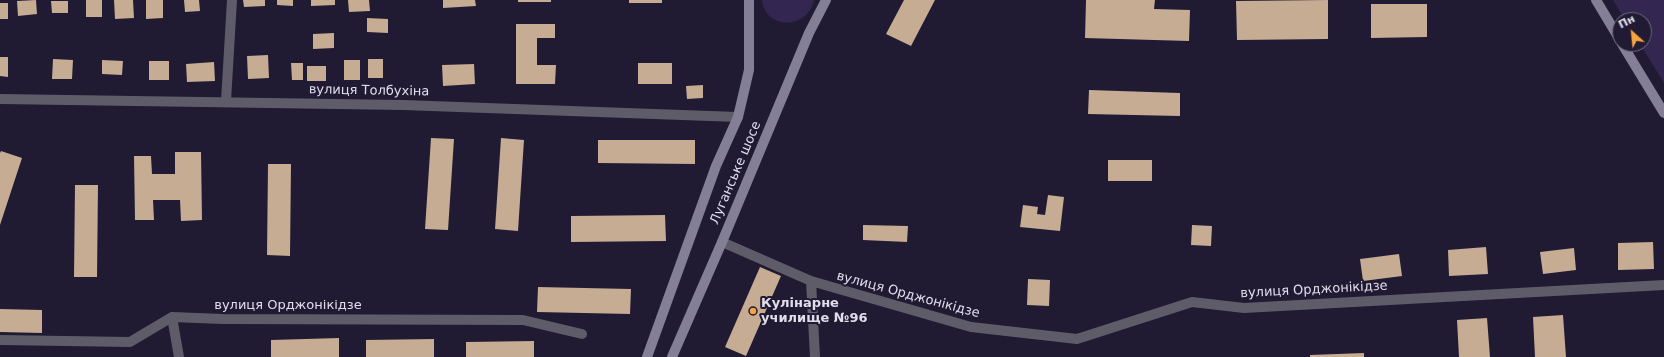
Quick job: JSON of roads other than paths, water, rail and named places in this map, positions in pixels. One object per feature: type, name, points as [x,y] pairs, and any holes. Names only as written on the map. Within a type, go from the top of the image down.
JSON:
[{"type":"main road","name":"Луганське шосе","points":[[647,357],[716,166],[738,117],[749,70],[749,0]]},
{"type":"main road","name":"Луганське шосе","points":[[672,357],[722,242],[809,33],[826,0]]},
{"type":"main road","points":[[1596,0],[1612,27]]},
{"type":"main road","points":[[1627,52],[1664,113]]},
{"type":"street","points":[[226,101],[232,0]]},
{"type":"street","name":"вулиця Толбухіна","points":[[0,99],[226,101],[403,105],[738,117]]},
{"type":"street","name":"вулиця Орджонікідзе","points":[[722,242],[811,281],[971,327],[1077,339],[1192,302],[1244,308],[1664,285]]},
{"type":"street","points":[[811,281],[815,357]]},
{"type":"street","points":[[0,340],[130,342],[172,317],[179,357]]},
{"type":"street","name":"вулиця Орджонікідзе","points":[[172,317],[223,319],[522,320],[582,334]]},
{"type":"place","name":"Кулінарне училище №96","points":[[753,311]]}]
